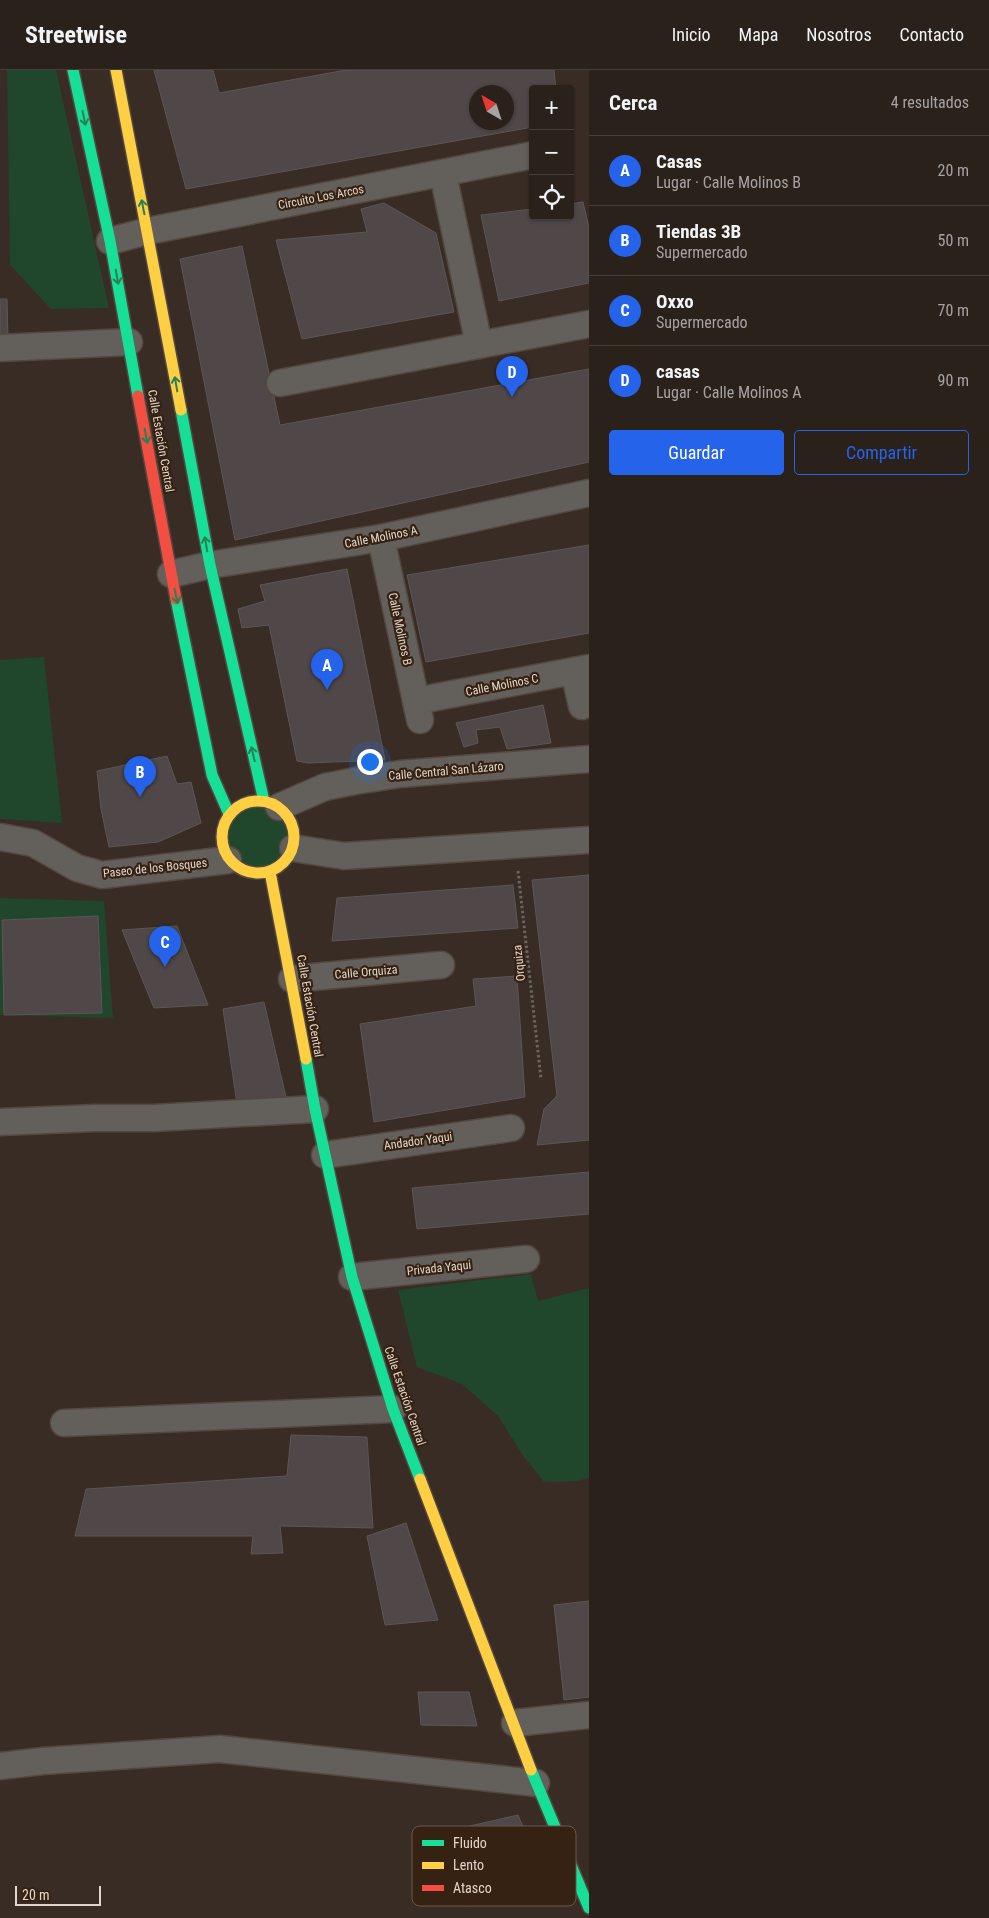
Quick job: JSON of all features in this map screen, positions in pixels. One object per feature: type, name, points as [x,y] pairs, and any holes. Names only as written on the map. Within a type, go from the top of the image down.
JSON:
[{"type":"street","name":"Calle Estación Central","points":[[73,70],[110,241],[171,574],[212,776],[229,814]]},
{"type":"street","name":"Calle Estación Central","points":[[116,70],[210,565],[272,804]]},
{"type":"street","name":"Circuito Los Arcos","points":[[110,241],[148,231],[529,157]]},
{"type":"street","points":[[443,174],[479,346]]},
{"type":"street","points":[[280,383],[589,324]]},
{"type":"street","points":[[0,348],[129,342]]},
{"type":"street","name":"Calle Molinos A","points":[[171,574],[210,565],[381,538],[589,493]]},
{"type":"street","name":"Calle Molinos B","points":[[381,538],[418,711]]},
{"type":"street","points":[[581,669],[582,706]]},
{"type":"street","name":"Calle Molinos C","points":[[418,711],[581,669]]},
{"type":"street","name":"Calle Central San Lázaro","points":[[272,804],[325,787],[355,780],[400,774],[589,759]]},
{"type":"street","points":[[245,802],[272,804],[289,818],[294,833],[293,848],[288,858],[270,872],[254,874],[240,870],[228,860],[221,845],[221,828],[229,814],[245,802]]},
{"type":"street","name":"Paseo de los Bosques","points":[[0,837],[33,843],[77,868],[102,875],[228,860]]},
{"type":"street","points":[[293,848],[344,856],[589,840]]},
{"type":"street","name":"Calle Estación Central","points":[[270,872],[292,978],[315,1109],[352,1277],[393,1409],[554,1826]]},
{"type":"street","name":"Calle Orquiza","points":[[292,978],[441,965]]},
{"type":"street","points":[[0,1122],[198,1116],[315,1109]]},
{"type":"street","name":"Andador Yaqui","points":[[325,1155],[511,1128]]},
{"type":"street","name":"Privada Yaqui","points":[[352,1277],[526,1258]]},
{"type":"street","points":[[64,1423],[393,1409]]},
{"type":"street","points":[[514,1723],[589,1715]]},
{"type":"street","points":[[0,1766],[44,1761],[220,1749],[536,1783]]},
{"type":"street","name":"Calle Estación Central","points":[[576,1877],[589,1908]]},
{"type":"path","name":"Orquiza","points":[[515,845],[541,1079]]},
{"type":"green space","points":[[7,70],[56,70],[109,308],[51,309],[10,265]]},
{"type":"green space","points":[[44,657],[62,823],[0,819],[0,660]]},
{"type":"green space","points":[[252,804],[282,810],[294,837],[291,852],[274,870],[254,874],[238,871],[221,845],[223,825],[236,809]]},
{"type":"green space","points":[[0,898],[104,901],[113,1018],[0,1015]]},
{"type":"green space","points":[[531,1274],[538,1301],[589,1288],[589,1478],[577,1481],[544,1482],[524,1457],[498,1416],[462,1384],[417,1367],[398,1290]]},
{"type":"building","points":[[154,70],[213,70],[219,93],[346,70],[554,70],[556,85],[529,85],[529,128],[186,189]]},
{"type":"building","points":[[583,202],[589,228],[589,283],[499,301],[481,215],[529,209],[529,220],[574,220],[574,203]]},
{"type":"building","points":[[384,203],[436,233],[454,312],[302,339],[276,240],[367,232],[361,209]]},
{"type":"building","points":[[242,246],[280,425],[589,369],[589,462],[235,540],[180,259]]},
{"type":"building","points":[[0,299],[7,299],[8,339],[0,339]]},
{"type":"building","points":[[589,545],[589,633],[426,662],[407,575]]},
{"type":"building","points":[[347,569],[385,760],[308,763],[297,761],[269,625],[242,628],[238,609],[265,601],[260,585]]},
{"type":"building","points":[[543,705],[551,743],[507,749],[500,727],[476,730],[478,743],[464,747],[456,723]]},
{"type":"building","points":[[167,756],[177,784],[191,782],[201,823],[158,842],[109,847],[101,809],[97,771]]},
{"type":"building","points":[[589,875],[589,1140],[537,1145],[544,1109],[557,1096],[532,880]]},
{"type":"building","points":[[513,885],[518,928],[332,941],[337,898]]},
{"type":"building","points":[[98,916],[102,1013],[4,1015],[2,920]]},
{"type":"building","points":[[177,926],[208,1005],[154,1008],[122,930]]},
{"type":"building","points":[[517,976],[525,1097],[374,1122],[360,1024],[476,1006],[473,979]]},
{"type":"building","points":[[264,1002],[286,1097],[237,1104],[223,1009]]},
{"type":"building","points":[[589,1172],[589,1214],[417,1229],[412,1188]]},
{"type":"building","points":[[291,1435],[367,1437],[373,1528],[280,1526],[283,1553],[251,1554],[253,1536],[75,1536],[86,1489],[287,1476]]},
{"type":"building","points":[[406,1523],[438,1620],[385,1625],[367,1536]]},
{"type":"building","points":[[589,1601],[589,1697],[564,1700],[554,1605]]},
{"type":"building","points":[[418,1692],[469,1692],[477,1726],[421,1725]]},
{"type":"building","points":[[518,1815],[523,1826],[470,1826]]},
{"type":"traffic: fast","points":[[73,70],[110,241],[138,396]]},
{"type":"traffic: fast","points":[[181,410],[210,565],[264,801]]},
{"type":"traffic: fast","points":[[176,599],[212,775],[229,814]]},
{"type":"traffic: fast","points":[[306,1059],[315,1109],[352,1277],[393,1409],[420,1479]]},
{"type":"traffic: fast","points":[[531,1770],[555,1826]]},
{"type":"traffic: fast","points":[[576,1877],[589,1908]]},
{"type":"traffic: slow","points":[[116,70],[181,410]]},
{"type":"traffic: slow","points":[[265,801],[284,811],[292,823],[294,837],[292,851],[284,863],[272,871],[251,873],[232,863],[224,851],[222,830],[232,811],[244,803],[265,801]]},
{"type":"traffic: slow","points":[[270,872],[306,1059]]},
{"type":"traffic: slow","points":[[420,1479],[531,1770]]},
{"type":"traffic: jam","points":[[138,396],[176,599]]},
{"type":"place","name":"casas","points":[[512,397]]},
{"type":"place","name":"Casas","points":[[327,690]]},
{"type":"place","name":"Tiendas 3B","points":[[140,797]]},
{"type":"place","name":"Oxxo","points":[[165,967]]}]
